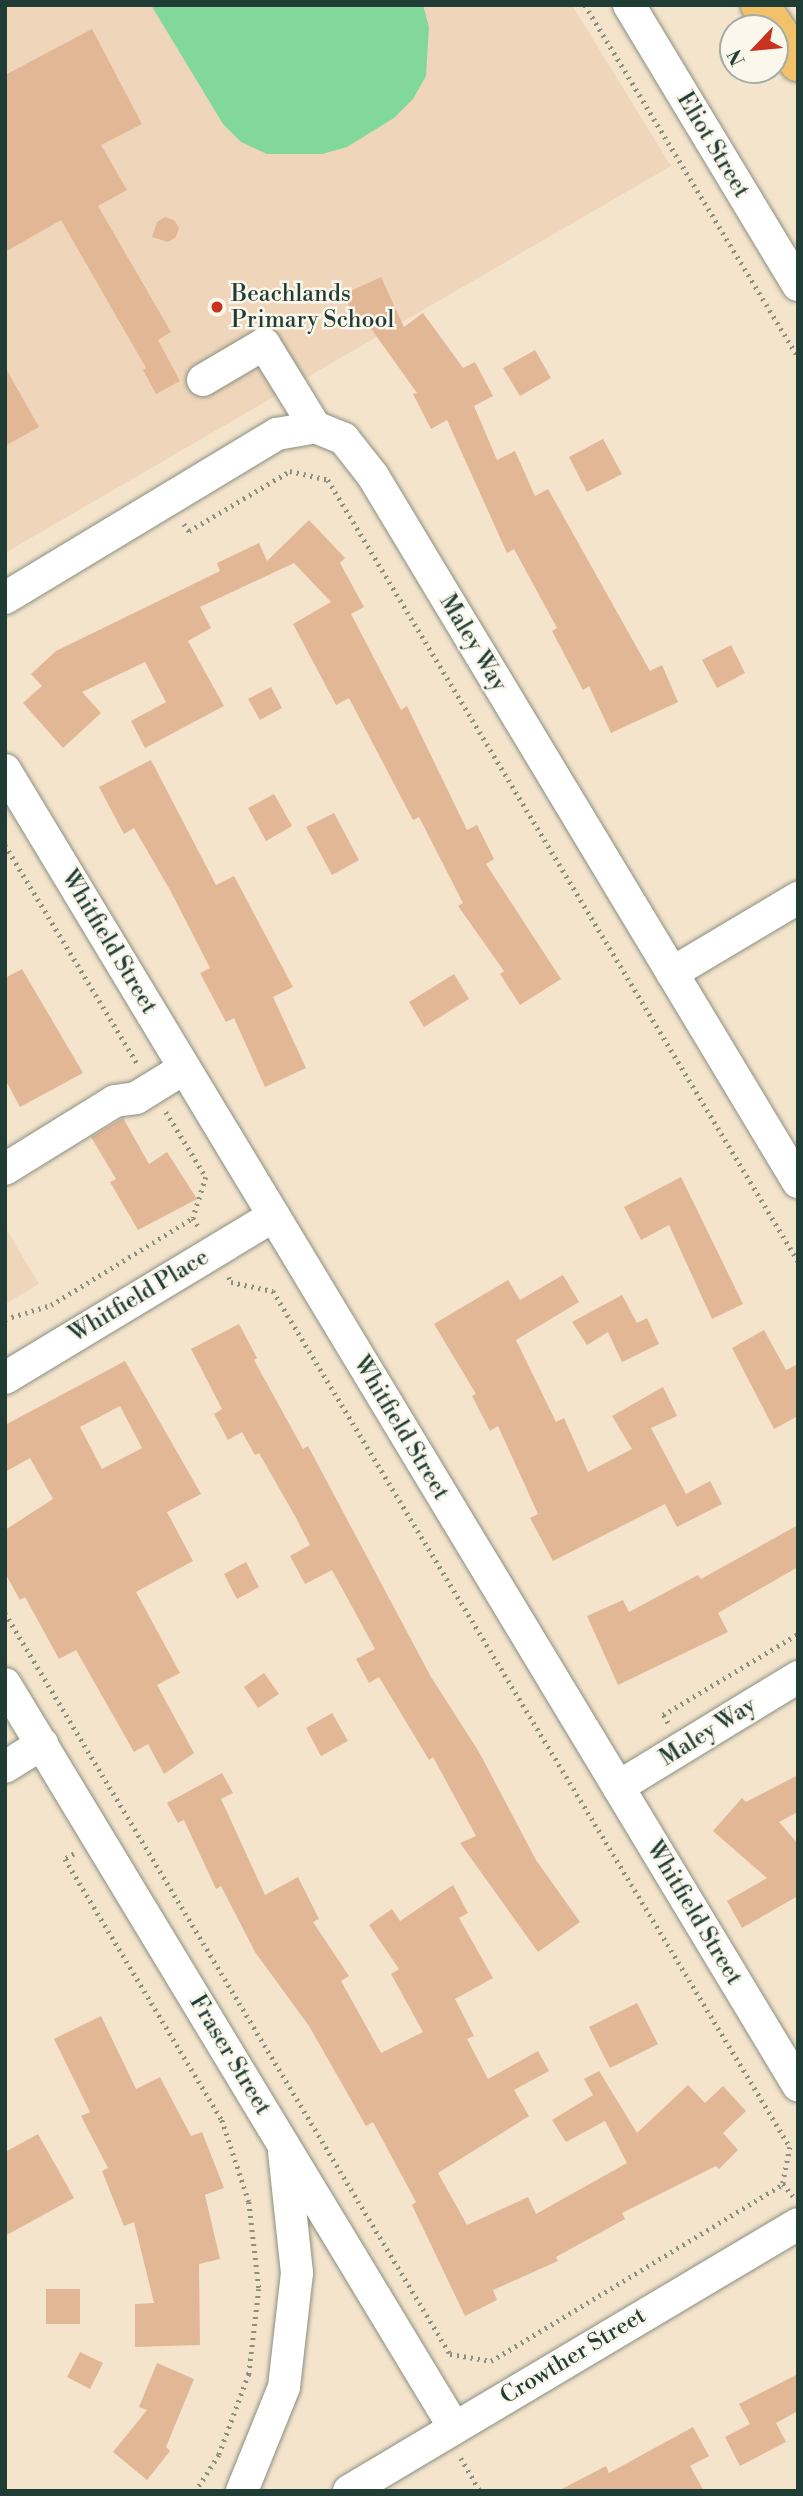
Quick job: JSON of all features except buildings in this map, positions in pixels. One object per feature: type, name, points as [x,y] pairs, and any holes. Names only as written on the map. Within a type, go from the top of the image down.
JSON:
[{"type":"main road","points":[[760,5],[798,62]]},
{"type":"main road","points":[[779,5],[798,35]]},
{"type":"street","name":"Eliot Street","points":[[629,5],[798,285]]},
{"type":"street","points":[[5,598],[277,434],[315,427],[264,344],[204,380]]},
{"type":"street","name":"Maley Way","points":[[315,427],[344,439],[373,477],[798,1182]]},
{"type":"street","name":"Whitfield Street","points":[[5,770],[798,2085]]},
{"type":"street","points":[[672,973],[798,898]]},
{"type":"street","points":[[5,1168],[115,1101],[136,1098],[185,1068]]},
{"type":"street","name":"Whitfield Place","points":[[5,1378],[274,1216]]},
{"type":"street","name":"Maley Way","points":[[618,1787],[798,1677]]},
{"type":"street","name":"Fraser Street","points":[[5,1684],[282,2141],[450,2429]]},
{"type":"street","points":[[5,1767],[42,1744]]},
{"type":"street","points":[[242,2491],[285,2387],[297,2273],[282,2141]]},
{"type":"street","name":"Crowther Street","points":[[349,2491],[797,2212]]},
{"type":"path","points":[[586,5],[798,357]]},
{"type":"path","points":[[189,531],[290,471],[328,480],[798,1261]]},
{"type":"path","points":[[5,845],[206,1177],[193,1218],[51,1305],[5,1319]]},
{"type":"path","points":[[193,1218],[204,1236]]},
{"type":"path","points":[[222,1266],[231,1282],[273,1292],[790,2147],[783,2184],[797,2212]]},
{"type":"path","points":[[5,1613],[450,2354],[491,2361],[783,2184]]},
{"type":"path","points":[[663,1715],[798,1634]]},
{"type":"path","points":[[83,1848],[65,1859],[222,2120],[248,2202],[258,2289],[248,2374],[219,2455],[196,2491]]},
{"type":"path","points":[[450,2429],[480,2491]]},
{"type":"shaded area","name":"Beachlands Primary School","points":[[5,5],[572,5],[671,166],[5,553]]},
{"type":"shaded area","points":[[5,1227],[39,1284],[5,1304]]},
{"type":"green space","points":[[151,5],[423,5],[429,27],[426,76],[413,99],[394,118],[347,147],[322,154],[267,154],[241,142],[223,124]]},
{"type":"place","name":"Beachlands Primary School","points":[[217,307]]}]
